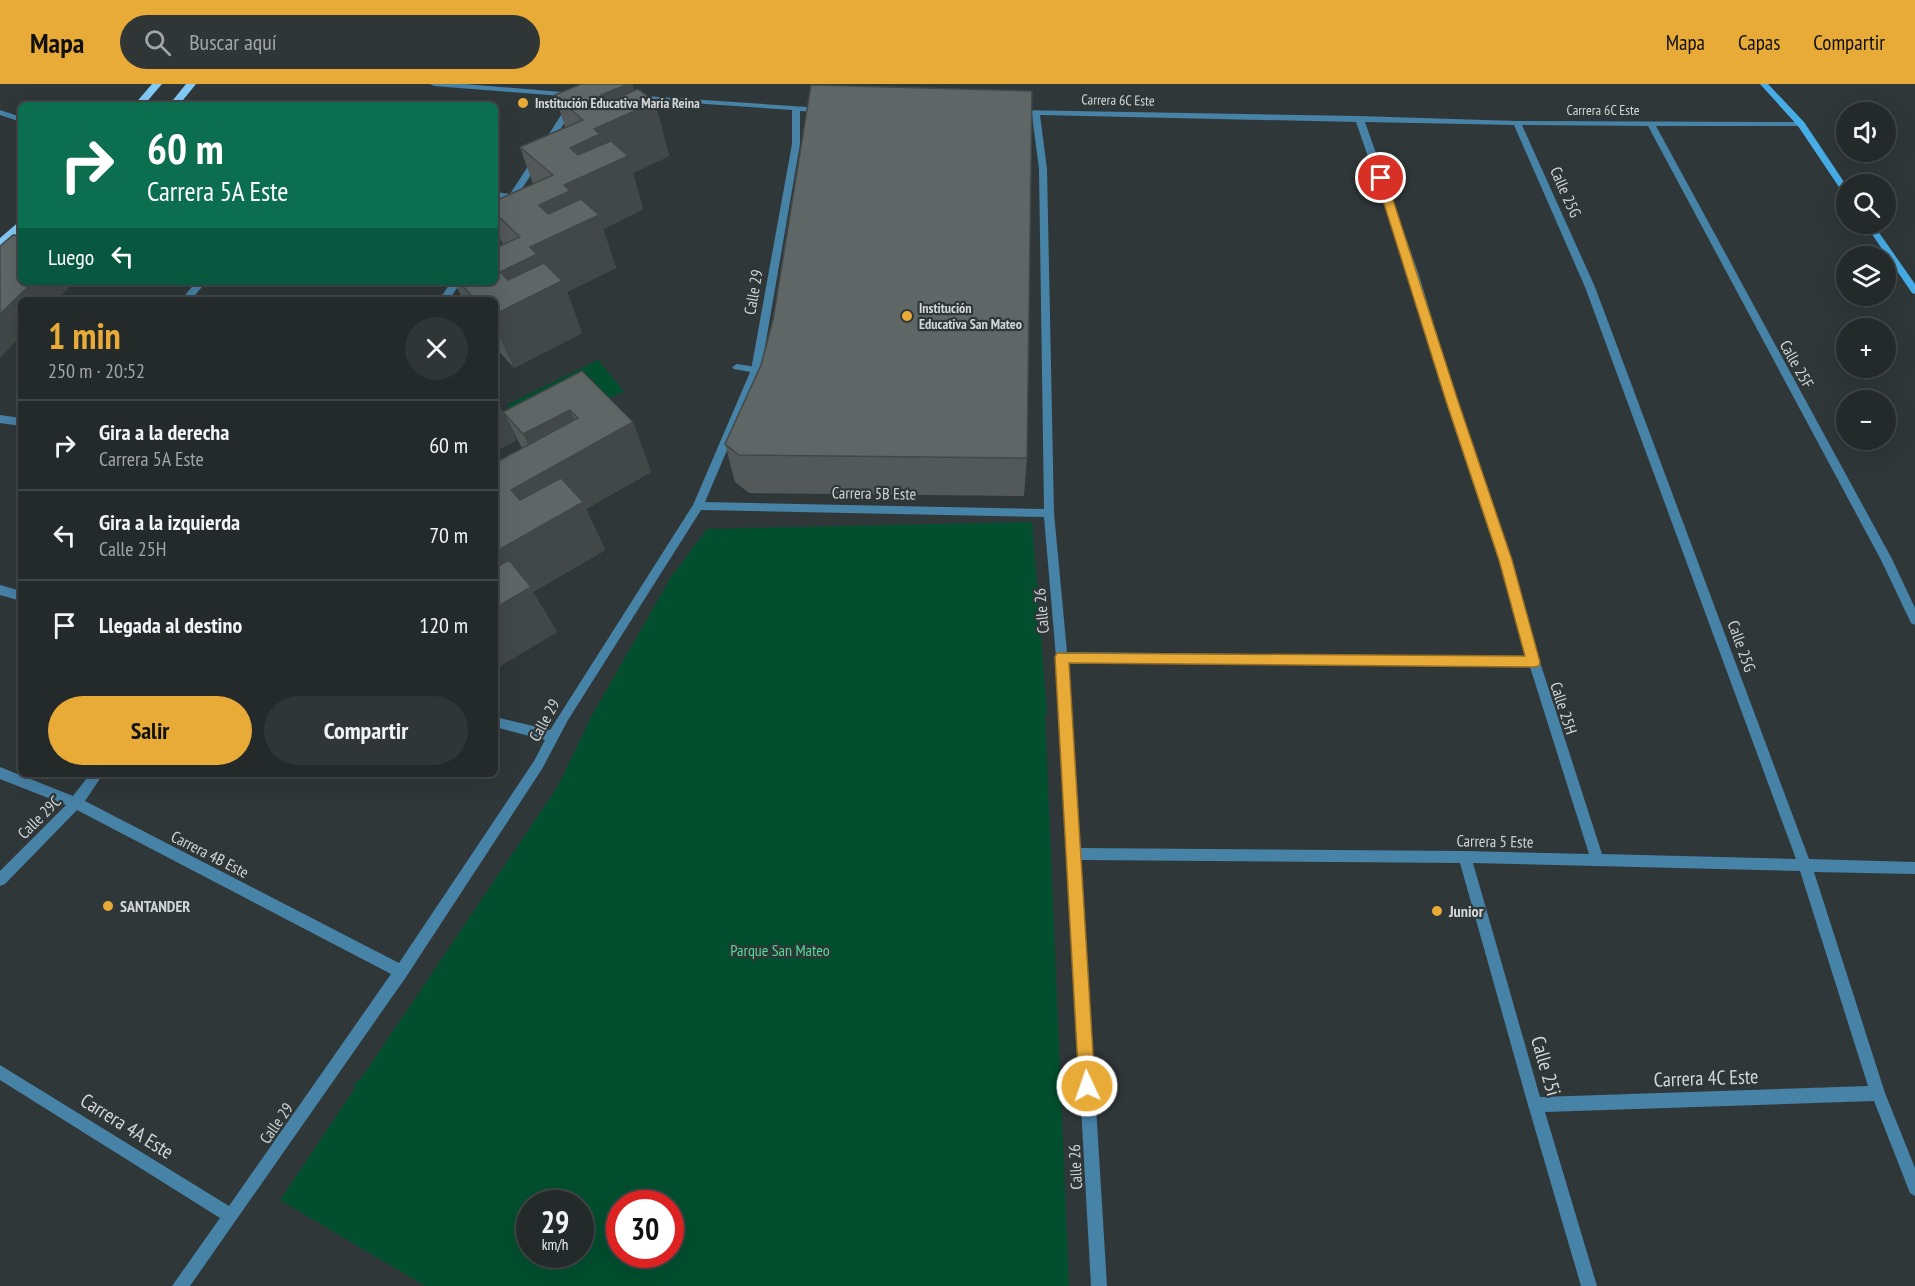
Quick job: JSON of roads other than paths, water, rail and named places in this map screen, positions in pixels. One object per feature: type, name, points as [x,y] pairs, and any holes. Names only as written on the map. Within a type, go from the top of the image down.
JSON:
[{"type":"main road","points":[[142,102],[157,84]]},
{"type":"main road","points":[[176,102],[191,84]]},
{"type":"main road","points":[[1764,84],[1801,124],[1836,176]]},
{"type":"main road","points":[[0,244],[18,227]]},
{"type":"main road","points":[[1876,234],[1915,291]]},
{"type":"street","points":[[434,84],[589,96]]},
{"type":"street","points":[[498,220],[578,96]]},
{"type":"street","points":[[623,96],[829,110]]},
{"type":"street","name":"Calle 29","points":[[180,1286],[401,972],[538,765],[553,736],[638,597],[698,506],[756,370],[796,144],[796,109]]},
{"type":"street","points":[[0,112],[18,119]]},
{"type":"street","name":"Carrera 6C Este","points":[[1013,112],[1517,123],[1801,124]]},
{"type":"street","name":"Calle 26","points":[[1036,112],[1043,169],[1049,513],[1062,657],[1099,1286]]},
{"type":"street","name":"Calle 25H","points":[[1359,118],[1414,275],[1445,379],[1506,560],[1534,662],[1598,861]]},
{"type":"street","name":"Calle 25G","points":[[1517,123],[1590,287],[1805,865],[1878,1093],[1915,1188]]},
{"type":"street","name":"Calle 25F","points":[[1651,124],[1886,559],[1915,620]]},
{"type":"street","points":[[498,195],[513,197]]},
{"type":"street","points":[[188,297],[198,285]]},
{"type":"street","points":[[737,367],[756,370]]},
{"type":"street","points":[[0,419],[18,422]]},
{"type":"street","name":"Carrera 5B Este","points":[[698,506],[1049,513]]},
{"type":"street","points":[[0,590],[18,595]]},
{"type":"street","points":[[1062,657],[1534,662]]},
{"type":"street","points":[[498,723],[553,736]]},
{"type":"street","name":"Carrera 4B Este","points":[[0,773],[76,803],[401,972]]},
{"type":"street","name":"Calle 29C","points":[[0,880],[76,803],[96,777]]},
{"type":"street","name":"Carrera 5 Este","points":[[1073,854],[1465,857],[1915,868]]},
{"type":"street","name":"Calle 25i","points":[[1465,857],[1589,1286]]},
{"type":"street","name":"Carrera 4A Este","points":[[0,1072],[231,1216]]},
{"type":"street","name":"Carrera 4C Este","points":[[1535,1105],[1878,1093]]},
{"type":"place","name":"Institución Educativa María Reina","points":[[523,103]]},
{"type":"place","name":"Institución Educativa San Mateo","points":[[907,316]]},
{"type":"place","name":"SANTANDER","points":[[108,906]]},
{"type":"place","name":"Junior","points":[[1437,911]]},
{"type":"park label","name":"Parque San Mateo","points":[[780,950]]}]
